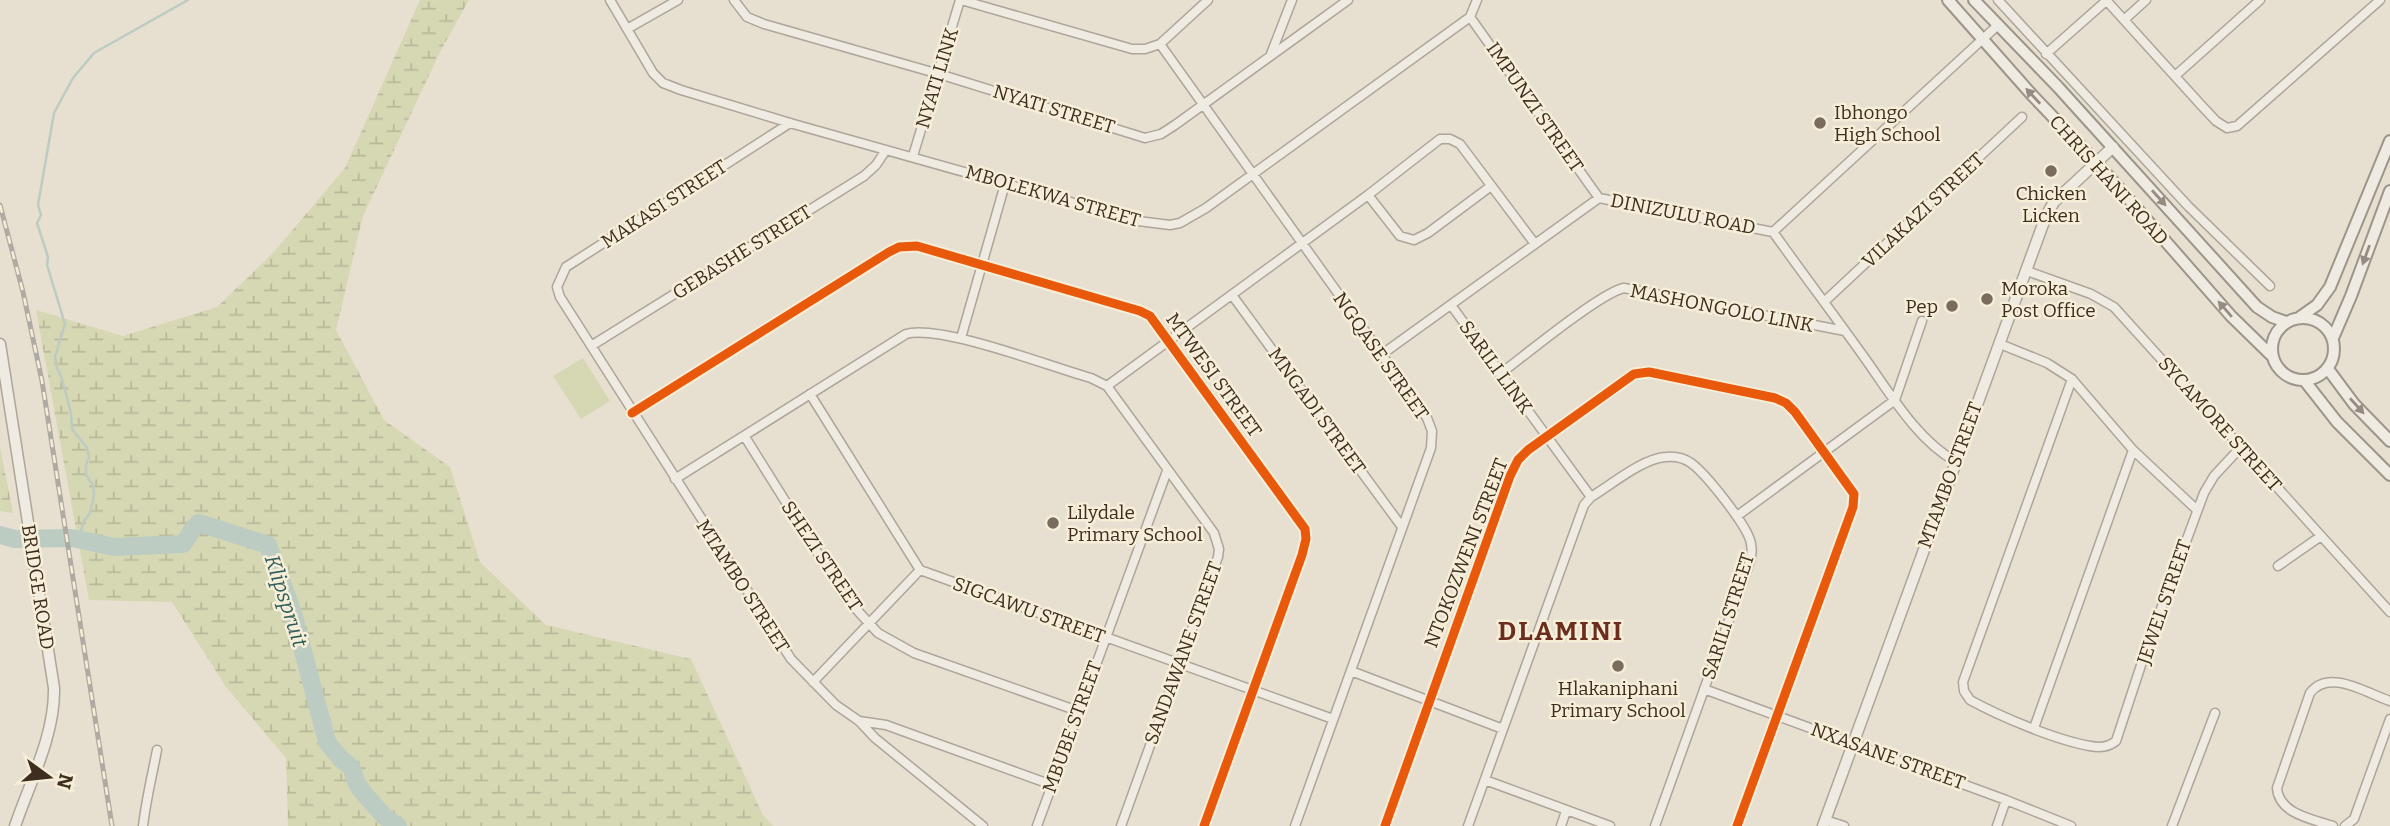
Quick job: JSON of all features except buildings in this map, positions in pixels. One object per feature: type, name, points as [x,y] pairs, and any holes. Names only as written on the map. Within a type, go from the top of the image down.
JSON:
[{"type":"main road","name":"CHRIS HANI ROAD","points":[[1948,0],[2097,163],[2231,316],[2273,358]]},
{"type":"main road","name":"CHRIS HANI ROAD","points":[[1975,0],[2258,307],[2272,317],[2286,322]]},
{"type":"main road","points":[[2334,417],[2281,372],[2273,358],[2274,338],[2286,322],[2300,317],[2317,305],[2330,287],[2390,141]]},
{"type":"main road","points":[[2288,377],[2304,380],[2320,376],[2328,369],[2333,359],[2333,338],[2389,195]]},
{"type":"main road","points":[[2300,317],[2320,321],[2333,338]]},
{"type":"main road","points":[[2328,369],[2354,404],[2390,440]]},
{"type":"main road","points":[[2304,380],[2334,417],[2390,475]]},
{"type":"street","name":"MBOLEKWA STREET","points":[[610,0],[653,73],[663,83],[790,123],[1005,184],[1138,221],[1170,225],[1193,216],[1470,17]]},
{"type":"street","points":[[627,29],[678,0]]},
{"type":"street","name":"NYATI STREET","points":[[734,0],[747,18],[755,21],[939,74],[1145,138],[1161,134],[1203,106],[1271,54],[1349,0]]},
{"type":"street","points":[[961,0],[1132,48],[1144,49],[1160,44],[1208,0]]},
{"type":"street","name":"NYATI LINK","points":[[913,156],[961,0]]},
{"type":"street","points":[[1271,54],[1292,0]]},
{"type":"street","points":[[1470,17],[1476,0]]},
{"type":"street","name":"CHRIS HANI ROAD","points":[[1998,0],[2188,206],[2270,286]]},
{"type":"street","points":[[2046,54],[2106,0],[2216,121],[2227,128],[2237,126],[2380,0]]},
{"type":"street","points":[[2125,19],[2146,0]]},
{"type":"street","points":[[2175,76],[2260,0]]},
{"type":"street","name":"IMPUNZI STREET","points":[[1470,17],[1599,198]]},
{"type":"street","name":"DINIZULU ROAD","points":[[1381,355],[1599,198],[1773,232],[1998,25]]},
{"type":"street","name":"NGQASE STREET","points":[[1160,44],[1427,418],[1432,431],[1431,448],[1295,826]]},
{"type":"street","name":"VILAKAZI STREET","points":[[1824,302],[2022,117]]},
{"type":"street","name":"MAKASI STREET","points":[[560,297],[557,287],[566,267],[790,123]]},
{"type":"street","points":[[675,479],[906,334],[924,331],[961,338],[1091,378],[1107,386],[1440,139],[1450,139],[1460,144],[1535,244]]},
{"type":"street","name":"MTAMBO STREET","points":[[1824,823],[2046,216],[2054,202],[2113,147]]},
{"type":"street","name":"GEBASHE STREET","points":[[591,345],[864,176],[886,150]]},
{"type":"street","points":[[961,338],[1005,184]]},
{"type":"street","points":[[1368,195],[1400,236],[1413,240],[1428,233],[1491,186]]},
{"type":"street","points":[[2371,191],[2389,195]]},
{"type":"street","points":[[1773,232],[1895,400],[1929,442],[1939,452],[1955,461]]},
{"type":"street","name":"MTWESI STREET","points":[[632,412],[899,247],[917,246],[1150,316],[1305,529],[1306,539],[1302,555],[1204,826]]},
{"type":"street","name":"SYCAMORE STREET","points":[[2027,271],[2062,282],[2114,307],[2390,612]]},
{"type":"street","name":"MASHONGOLO LINK","points":[[1500,374],[1598,302],[1617,290],[1625,289],[1845,331]]},
{"type":"street","name":"MNGADI STREET","points":[[1231,295],[1402,527]]},
{"type":"street","name":"MTAMBO STREET","points":[[560,297],[791,659],[836,705],[859,721],[875,738],[983,826]]},
{"type":"street","name":"SARILI LINK","points":[[1451,304],[1591,497]]},
{"type":"street","points":[[1737,516],[1895,400],[1922,321]]},
{"type":"street","name":"BRIDGE ROAD","points":[[0,344],[52,677],[54,707],[47,736],[15,826]]},
{"type":"street","points":[[2000,344],[2048,363],[2073,379],[2133,450],[2197,510]]},
{"type":"street","name":"NTOKOZWENI STREET","points":[[1385,826],[1518,460],[1546,436],[1634,374],[1649,372],[1781,401],[1796,412],[1853,489],[1853,507],[1737,826]]},
{"type":"street","points":[[2073,379],[1963,682],[1964,691],[1970,700],[2034,728],[2133,450]]},
{"type":"street","name":"SANDAWANE STREET","points":[[1107,386],[1214,533],[1219,549],[1121,826]]},
{"type":"street","points":[[810,394],[919,570],[813,682]]},
{"type":"street","name":"SHEZI STREET","points":[[745,437],[846,598],[869,625],[886,639],[915,653],[1078,711]]},
{"type":"street","name":"JEWEL STREET","points":[[2034,728],[2091,747],[2112,745],[2120,733],[2148,644],[2197,510],[2214,476],[2240,448]]},
{"type":"street","name":"SARILI STREET","points":[[1591,497],[1651,459],[1677,457],[1698,468],[1737,516],[1751,542],[1750,560],[1655,826]]},
{"type":"street","name":"MBUBE STREET","points":[[1037,826],[1104,636],[1167,471]]},
{"type":"street","points":[[1468,826],[1584,505],[1591,497]]},
{"type":"street","points":[[2278,566],[2321,536]]},
{"type":"street","name":"SIGCAWU STREET","points":[[919,570],[1333,719]]},
{"type":"street","points":[[1350,671],[1503,729]]},
{"type":"street","points":[[2333,826],[2289,810],[2277,795],[2277,788],[2310,694],[2320,683],[2333,681],[2390,701]]},
{"type":"street","name":"NXASANE STREET","points":[[1704,689],[2071,826]]},
{"type":"street","points":[[2172,826],[2215,713]]},
{"type":"street","points":[[2345,826],[2354,819],[2390,719]]},
{"type":"street","points":[[859,721],[886,725],[1052,785]]},
{"type":"street","points":[[143,826],[146,796],[152,781],[157,750]]},
{"type":"street","points":[[1485,780],[1609,826]]},
{"type":"street","points":[[1997,826],[2006,800]]},
{"type":"street","points":[[1561,826],[1566,811]]},
{"type":"street","points":[[1824,823],[1844,826]]},
{"type":"green space","points":[[420,0],[469,0],[441,50],[363,216],[336,330],[384,420],[450,467],[480,562],[546,625],[691,659],[763,815],[773,826],[288,826],[286,758],[226,687],[172,602],[89,600],[36,310],[123,336],[217,307],[273,253],[345,168]]},
{"type":"green space","points":[[583,358],[610,401],[581,419],[553,376]]},
{"type":"green space","points":[[0,447],[13,513],[0,511]]},
{"type":"waterway","points":[[78,540],[84,521],[90,513],[93,485],[86,475],[89,457],[87,448],[72,429],[71,413],[57,368],[55,357],[65,324],[37,223],[41,215],[38,205],[54,113],[73,78],[94,53],[188,0]]},
{"type":"waterway","name":"Klipspruit","points":[[0,535],[15,539],[72,538],[114,547],[183,544],[199,523],[268,545],[293,613],[327,742],[351,767],[357,784],[366,796],[386,818],[398,826]]},
{"type":"railway","points":[[0,205],[23,292],[42,381],[112,826]]},
{"type":"cycle path","points":[[632,413],[899,247],[917,246],[1150,316],[1305,529],[1306,539],[1302,555],[1204,826]]},
{"type":"cycle path","points":[[1385,826],[1518,460],[1634,374],[1649,372],[1775,398],[1786,403],[1854,494],[1853,507],[1737,826]]},
{"type":"place","name":"Ibhongo High School","points":[[1820,123]]},
{"type":"place","name":"Chicken Licken","points":[[2051,171]]},
{"type":"place","name":"Moroka Post Office","points":[[1987,299]]},
{"type":"place","name":"Pep","points":[[1952,306]]},
{"type":"place","name":"Lilydale Primary School","points":[[1053,523]]},
{"type":"place","name":"Hlakaniphani Primary School","points":[[1618,666]]},
{"type":"district","name":"DLAMINI","points":[[1561,631]]}]
